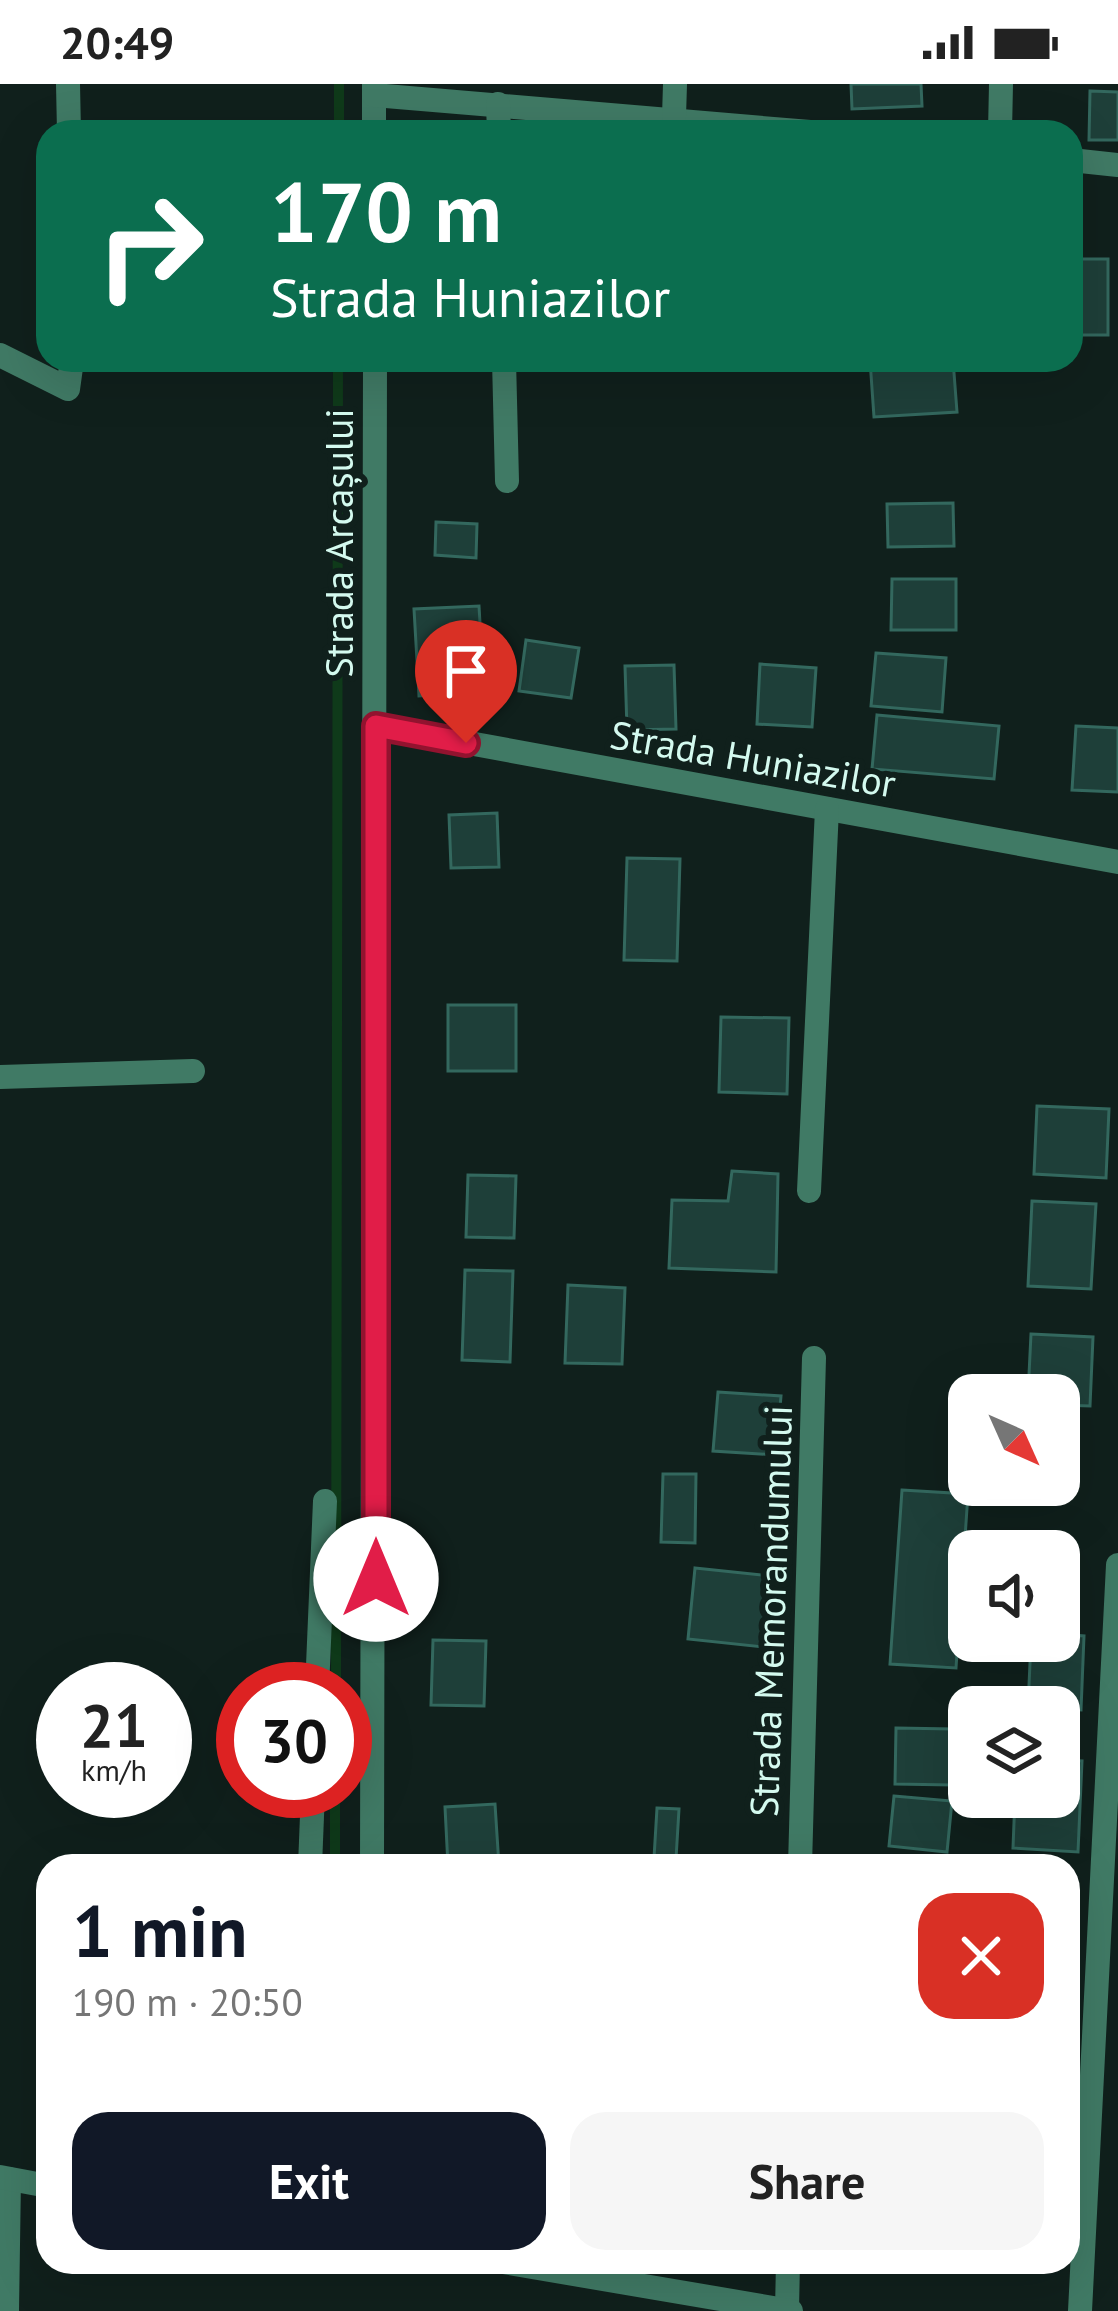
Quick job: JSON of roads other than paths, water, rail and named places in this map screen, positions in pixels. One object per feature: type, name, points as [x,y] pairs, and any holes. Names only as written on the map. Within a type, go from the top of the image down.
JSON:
[{"type":"street","points":[[68,84],[69,120]]},
{"type":"street","points":[[674,117],[675,84]]},
{"type":"street","points":[[1000,120],[1001,84]]},
{"type":"street","points":[[374,120],[374,89],[701,120]]},
{"type":"street","points":[[498,104],[499,120]]},
{"type":"street","points":[[1083,161],[1118,165]]},
{"type":"street","points":[[0,355],[68,388],[70,372]]},
{"type":"street","name":"Strada Arcașului","points":[[372,1854],[375,372]]},
{"type":"street","points":[[504,372],[507,481]]},
{"type":"street","name":"Strada Huniazilor","points":[[376,726],[1118,862]]},
{"type":"street","points":[[809,1190],[826,809]]},
{"type":"street","points":[[0,1078],[193,1071]]},
{"type":"street","name":"Strada Memorandumului","points":[[800,1854],[814,1358]]},
{"type":"street","points":[[318,1662],[325,1501]]},
{"type":"street","points":[[1080,2311],[1118,1565]]},
{"type":"street","points":[[310,1854],[312,1818]]},
{"type":"street","points":[[7,2311],[4,2178],[36,2184]]},
{"type":"street","points":[[573,2274],[789,2311],[788,2274]]},
{"type":"waterway","points":[[339,84],[339,120]]},
{"type":"waterway","points":[[336,1662],[338,372]]},
{"type":"waterway","points":[[335,1818],[335,1854]]}]
